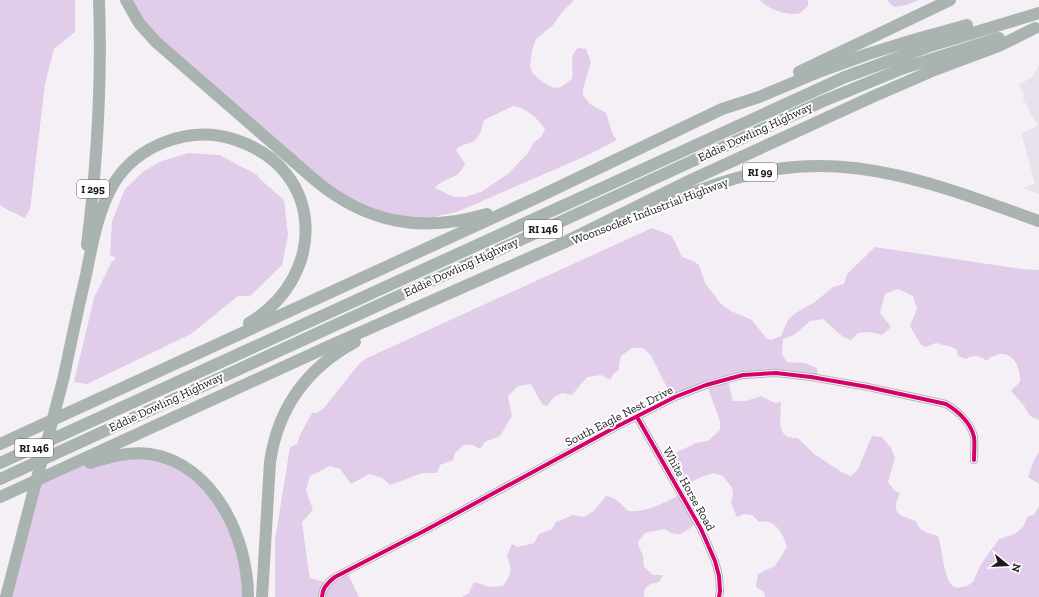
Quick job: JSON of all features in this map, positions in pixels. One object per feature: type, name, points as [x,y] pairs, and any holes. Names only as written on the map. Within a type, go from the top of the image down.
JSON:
[{"type":"highway","name":"I 295","points":[[0,586],[32,496],[49,434],[64,376],[80,290],[92,202],[97,142],[100,82],[99,0]]},
{"type":"highway","points":[[126,0],[139,23],[159,44],[325,188],[360,210],[379,217],[400,222],[422,224],[443,223],[474,217],[534,199]]},
{"type":"highway","points":[[0,444],[534,199],[950,0]]},
{"type":"highway","points":[[722,109],[759,97],[839,65],[905,42],[987,20],[1039,12]]},
{"type":"highway","name":"Eddie Dowling Highway","points":[[0,463],[845,77],[930,46],[1039,12]]},
{"type":"highway","points":[[0,497],[563,243],[691,180],[872,97],[999,46],[1037,27]]},
{"type":"highway","name":"Eddie Dowling Highway","points":[[0,479],[848,90],[932,58],[1037,27]]},
{"type":"highway","points":[[64,376],[90,255],[106,202],[115,182],[121,174],[143,153],[161,143],[189,136],[216,135],[233,139],[255,148],[270,158],[283,170],[293,185],[301,202],[305,221],[305,241],[303,256],[298,270],[288,288],[276,303],[256,319],[193,356]]},
{"type":"highway","name":"Woonsocket Industrial Highway","points":[[563,243],[639,213],[722,183],[761,172],[805,166],[850,167],[896,174],[937,186],[1039,221]]},
{"type":"highway","points":[[262,597],[270,462],[276,432],[289,403],[307,378],[337,353],[434,300]]},
{"type":"highway","points":[[48,475],[109,457],[135,454],[150,454],[166,458],[188,469],[196,474],[209,488],[231,523],[242,555],[247,580],[248,597]]},
{"type":"highway","points":[[6,597],[32,496]]},
{"type":"street","name":"South Eagle Nest Drive","points":[[322,597],[322,592],[327,583],[331,580],[612,429],[675,397],[706,385],[743,375],[776,373],[811,377],[868,387],[946,404],[955,409],[967,423],[974,437],[974,460]]},
{"type":"street","name":"White Horse Road","points":[[637,417],[701,529],[715,561],[719,576],[719,597]]},
{"type":"shaded area","points":[[0,0],[75,0],[75,32],[54,49],[45,84],[30,209],[25,218],[0,205]]},
{"type":"shaded area","points":[[125,0],[574,0],[563,11],[553,25],[536,39],[532,51],[530,67],[533,74],[544,83],[554,88],[561,87],[572,79],[572,59],[575,51],[578,48],[586,49],[591,62],[583,89],[583,95],[590,104],[606,113],[613,135],[617,140],[588,155],[457,212],[437,216],[436,221],[362,212],[152,39]],"holes":[[[513,106],[531,114],[545,129],[541,137],[534,142],[528,153],[508,174],[481,192],[465,197],[454,197],[435,188],[462,169],[465,164],[456,150],[472,142],[478,137],[484,120]]]},
{"type":"shaded area","points":[[760,0],[808,0],[808,6],[800,13],[790,14],[773,9]]},
{"type":"shaded area","points":[[887,0],[919,0],[907,5],[894,7]]},
{"type":"shaded area","points":[[1039,65],[1039,194],[1022,188],[1035,184],[1022,136],[1024,132],[1038,126],[1030,113],[1027,104],[1023,101],[1024,94],[1019,85],[1032,77]]},
{"type":"shaded area","points":[[188,153],[220,155],[257,175],[284,200],[288,235],[282,265],[250,296],[238,296],[191,334],[87,384],[74,382],[94,298],[111,263],[116,258],[110,255],[112,221],[125,189],[144,171],[162,161]]},
{"type":"shaded area","points":[[652,228],[672,236],[682,257],[699,265],[705,283],[721,304],[731,311],[752,320],[766,338],[771,340],[781,336],[788,320],[794,314],[815,302],[833,287],[844,284],[847,274],[875,247],[1022,269],[1039,270],[1039,420],[1030,416],[1024,406],[1011,391],[1020,382],[1019,370],[1014,360],[1006,355],[1000,354],[989,358],[987,361],[976,356],[966,359],[958,356],[957,350],[952,347],[936,343],[926,347],[921,345],[910,326],[917,309],[913,296],[898,289],[885,294],[880,313],[891,327],[882,335],[870,332],[858,333],[851,340],[843,337],[823,319],[810,321],[794,335],[783,339],[782,354],[787,362],[805,363],[817,368],[818,379],[777,373],[728,382],[733,401],[746,401],[761,396],[775,403],[781,402],[780,421],[783,432],[791,438],[798,438],[814,454],[843,473],[851,476],[858,469],[872,436],[882,437],[891,448],[895,458],[888,482],[894,490],[900,494],[897,501],[896,510],[901,515],[916,521],[919,528],[922,530],[938,536],[947,578],[950,584],[956,588],[967,586],[973,582],[981,564],[999,539],[1015,534],[1023,527],[1028,516],[1034,515],[1039,506],[1039,597],[765,597],[764,592],[756,587],[758,574],[775,566],[787,547],[778,528],[772,523],[759,522],[752,515],[744,514],[737,517],[731,503],[733,494],[732,488],[723,476],[714,473],[701,477],[679,488],[663,459],[696,443],[708,441],[720,430],[720,421],[707,386],[672,398],[651,355],[643,348],[632,348],[621,356],[619,370],[614,373],[610,380],[601,375],[587,377],[572,395],[562,393],[554,397],[547,406],[542,404],[531,384],[518,386],[508,396],[512,416],[500,436],[485,442],[480,449],[473,445],[464,445],[455,453],[453,460],[440,465],[437,473],[422,473],[390,485],[382,478],[369,474],[351,484],[340,469],[330,466],[310,476],[306,490],[313,510],[302,522],[310,578],[328,583],[347,572],[359,597],[275,597],[275,540],[290,447],[297,444],[300,435],[312,413],[317,413],[324,408],[359,364],[367,358]]},
{"type":"shaded area","points":[[1039,452],[1039,484],[1028,477],[1034,460]]},
{"type":"shaded area","points":[[141,455],[180,467],[209,491],[233,538],[244,583],[244,597],[6,597],[39,480],[91,461]]},
{"type":"shaded area","points":[[681,494],[697,523],[681,534],[674,534],[664,529],[645,533],[638,542],[639,548],[643,555],[644,567],[653,575],[663,575],[659,582],[650,584],[646,588],[644,597],[462,597],[469,593],[474,582],[489,587],[503,586],[510,575],[510,565],[507,556],[512,544],[518,547],[534,543],[539,534],[552,529],[556,522],[573,515],[584,517],[594,511],[606,496],[616,500],[628,511],[635,511],[649,509]]},
{"type":"cycle path","points":[[322,597],[326,586],[335,577],[424,531],[612,429],[675,397],[706,385],[743,375],[776,373],[811,377],[868,387],[946,404],[955,410],[970,427],[974,437],[974,460]]},
{"type":"cycle path","points":[[637,417],[701,529],[715,561],[719,576],[719,597]]}]
